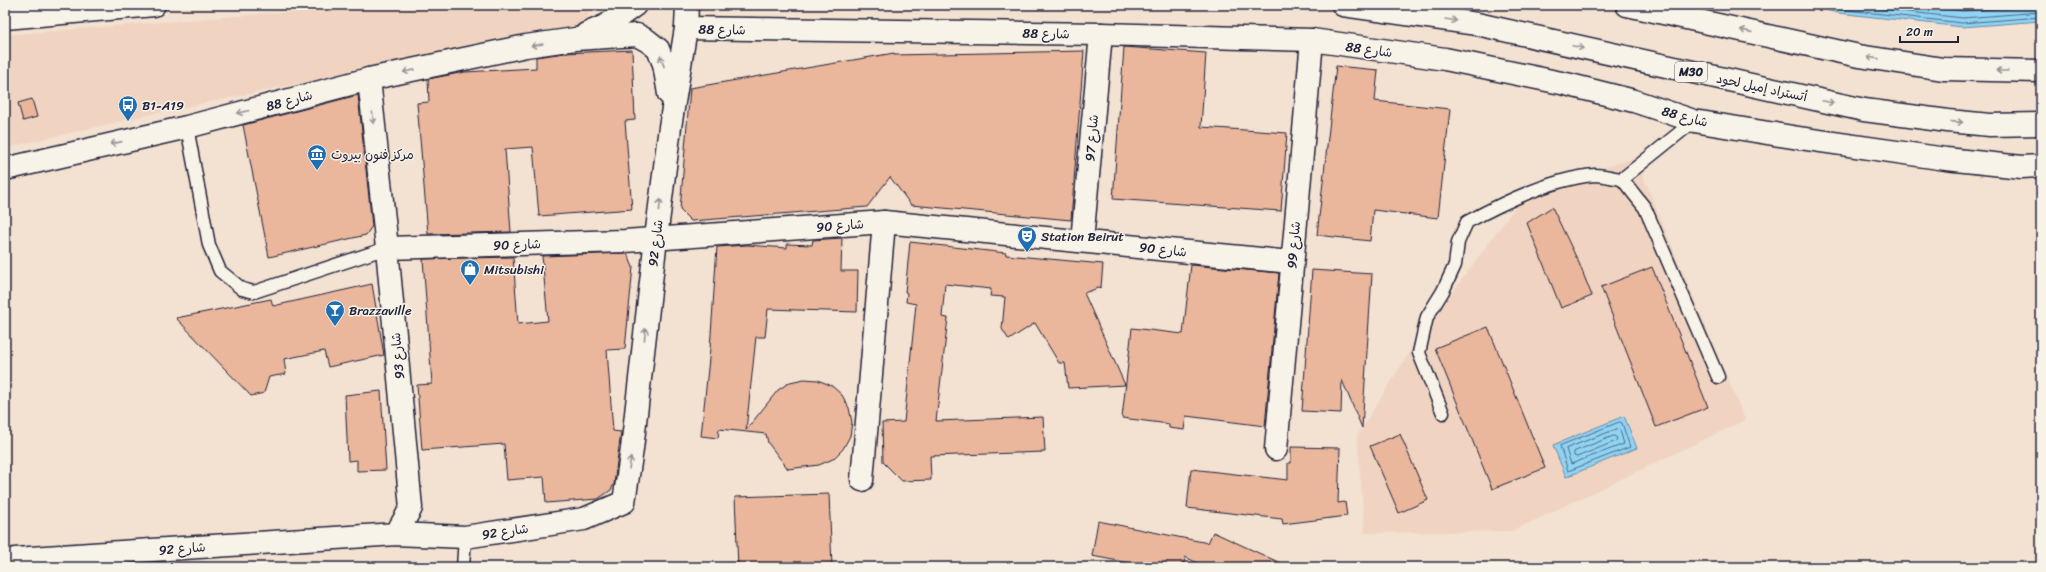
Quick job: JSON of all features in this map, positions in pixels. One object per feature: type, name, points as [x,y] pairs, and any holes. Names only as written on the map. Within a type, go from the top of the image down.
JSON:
[{"type":"main road","points":[[5,18],[154,5]]},
{"type":"main road","points":[[575,39],[607,25],[635,5]]},
{"type":"main road","points":[[670,127],[686,28],[687,5]]},
{"type":"main road","name":"أتستراد إميل لحود","points":[[1343,5],[1477,24],[1864,110],[1948,121],[1990,124],[2041,124]]},
{"type":"main road","points":[[1627,5],[1859,56],[1942,69],[2041,71]]},
{"type":"main road","name":"شارع 88","points":[[686,28],[1101,34],[1312,40],[1445,59],[1566,84],[1634,101],[1694,121],[1946,159],[2022,166],[2041,166]]},
{"type":"main road","name":"شارع 97","points":[[1082,241],[1101,34]]},
{"type":"main road","points":[[575,39],[637,35],[648,40],[658,49],[664,64],[668,85],[670,127]]},
{"type":"main road","name":"شارع 88","points":[[5,169],[186,127],[369,79],[526,46],[575,39]]},
{"type":"main road","name":"شارع 99","points":[[1276,449],[1312,40]]},
{"type":"main road","name":"شارع 93","points":[[369,79],[387,248],[411,508],[396,534]]},
{"type":"main road","name":"شارع 92","points":[[5,561],[23,558],[396,534],[465,537],[584,519],[624,502],[632,449],[670,127]]},
{"type":"main road","points":[[862,480],[884,222]]},
{"type":"main road","name":"شارع 90","points":[[387,248],[625,241],[884,222],[1292,262]]},
{"type":"lane","points":[[1622,179],[1694,121]]},
{"type":"lane","points":[[186,127],[209,245],[220,271],[242,289],[254,292],[387,248]]},
{"type":"lane","points":[[1442,413],[1419,354],[1427,317],[1443,291],[1455,265],[1458,242],[1467,222],[1508,200],[1564,182],[1595,175],[1622,179],[1645,208],[1718,377]]},
{"type":"lane","points":[[463,567],[465,537]]},
{"type":"shaded area","points":[[500,5],[588,5],[589,24],[151,114],[5,148],[5,35],[273,13]]},
{"type":"shaded area","points":[[1635,158],[1745,420],[1512,531],[1365,533],[1357,436],[1414,345],[1526,192]]},
{"type":"water","points":[[1804,5],[2041,5],[2041,21],[1962,27],[1838,13]]},
{"type":"water","points":[[1624,416],[1637,448],[1566,477],[1553,445]]},
{"type":"building","points":[[1124,47],[1206,53],[1201,127],[1287,133],[1281,211],[1113,199]]},
{"type":"building","points":[[632,50],[635,120],[625,121],[632,209],[539,216],[533,147],[505,149],[511,232],[428,234],[417,103],[429,102],[428,79],[465,72],[536,68],[536,57],[565,53]]},
{"type":"building","points":[[1084,51],[1071,220],[911,205],[890,177],[867,207],[691,221],[680,210],[690,88],[894,53],[894,55]]},
{"type":"building","points":[[1336,66],[1378,70],[1375,101],[1450,109],[1438,218],[1373,210],[1370,241],[1317,235]]},
{"type":"building","points":[[358,95],[372,226],[366,235],[269,257],[243,125]]},
{"type":"building","points":[[32,99],[37,117],[23,121],[18,103]]},
{"type":"building","points":[[1552,207],[1579,263],[1592,296],[1561,308],[1527,223]]},
{"type":"building","points":[[842,238],[841,271],[858,271],[857,312],[768,309],[765,337],[756,337],[746,430],[778,390],[790,382],[804,379],[818,380],[832,386],[842,395],[849,408],[852,422],[850,436],[843,449],[833,459],[819,465],[788,469],[768,443],[766,434],[719,429],[718,438],[701,436],[710,349],[717,247],[747,245],[787,248],[787,244],[812,245],[813,240]]},
{"type":"building","points":[[910,242],[1006,253],[1006,255],[1103,264],[1101,287],[1084,293],[1125,385],[1068,388],[1065,363],[1059,363],[1035,323],[1009,340],[1002,329],[1005,297],[990,296],[991,289],[945,284],[942,317],[948,318],[936,421],[1043,417],[1045,452],[930,456],[931,480],[902,481],[883,462],[882,423],[904,422],[916,304],[906,302],[907,293],[905,292]]},
{"type":"building","points":[[627,253],[633,267],[625,349],[607,350],[613,431],[621,432],[614,484],[611,490],[598,499],[546,503],[544,477],[507,480],[504,444],[422,450],[417,385],[432,384],[423,259],[513,257],[518,324],[548,321],[542,256]]},
{"type":"building","points":[[1191,265],[1279,273],[1265,426],[1186,416],[1184,430],[1169,428],[1169,424],[1122,418],[1132,328],[1183,334]]},
{"type":"building","points":[[1652,267],[1708,407],[1656,427],[1601,287]]},
{"type":"building","points":[[1312,270],[1372,274],[1362,428],[1342,380],[1341,413],[1302,411]]},
{"type":"building","points":[[372,284],[384,355],[328,367],[324,351],[284,359],[286,374],[269,377],[264,393],[251,396],[176,318],[271,299],[273,306]]},
{"type":"building","points":[[1488,327],[1545,468],[1492,489],[1435,348]]},
{"type":"building","points":[[381,391],[386,470],[357,471],[357,460],[348,461],[345,395]]},
{"type":"building","points":[[1400,434],[1428,500],[1399,513],[1370,446]]},
{"type":"building","points":[[1291,447],[1340,448],[1338,503],[1345,502],[1347,516],[1283,524],[1282,519],[1187,508],[1191,469],[1288,480],[1288,463],[1291,463]]},
{"type":"building","points":[[829,494],[832,567],[738,567],[735,497]]},
{"type":"building","points":[[1098,521],[1208,543],[1213,532],[1289,567],[1206,567],[1185,557],[1183,567],[1150,567],[1092,556]]},
{"type":"place","name":"B1-A19","points":[[128,122]]},
{"type":"place","name":"مركز فنون بيروت","points":[[317,171]]},
{"type":"place","name":"Station Beirut","points":[[1027,253]]},
{"type":"place","name":"Mitsubishi","points":[[470,286]]},
{"type":"place","name":"Brazzaville","points":[[335,327]]}]
